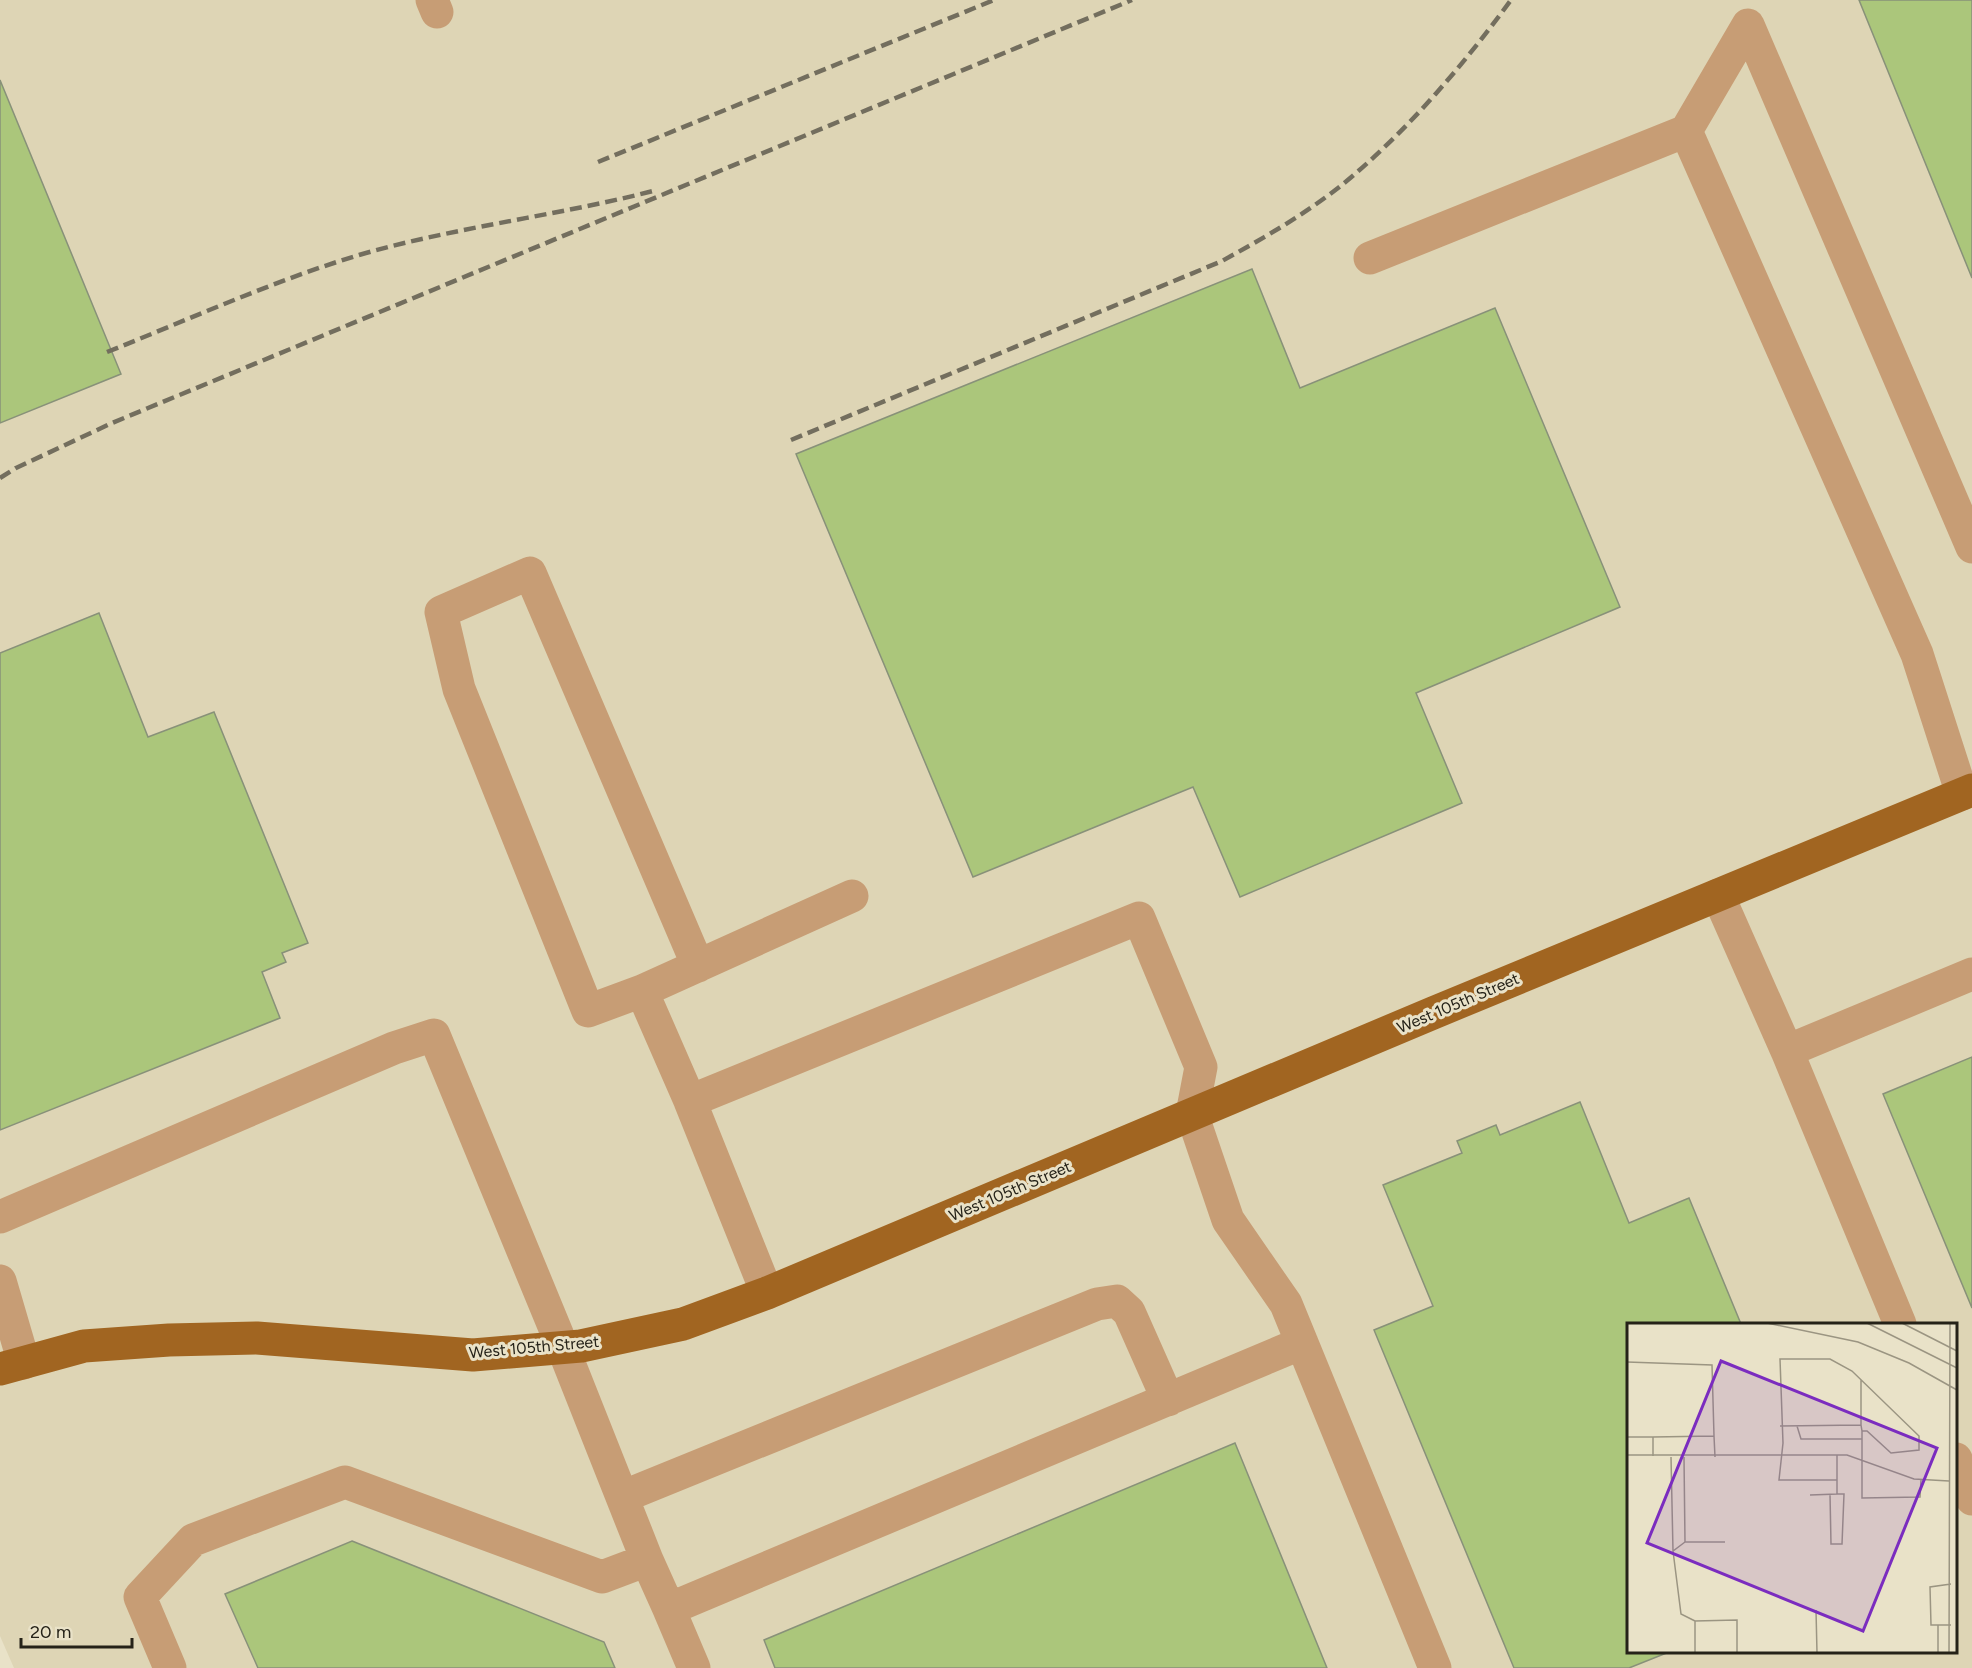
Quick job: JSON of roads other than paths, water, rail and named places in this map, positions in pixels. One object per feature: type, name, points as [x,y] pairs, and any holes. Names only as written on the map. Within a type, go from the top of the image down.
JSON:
[{"type":"main road","name":"West 105th Street","points":[[12,1366],[84,1346],[246,1338],[473,1355],[581,1347],[683,1324],[767,1293],[1967,792]]},
{"type":"lane","points":[[1370,258],[1686,131],[1741,13]]},
{"type":"lane","points":[[1741,13],[1972,547]]},
{"type":"lane","points":[[1686,131],[1917,654],[1967,792]]},
{"type":"lane","points":[[698,966],[530,573],[441,612],[459,689],[588,1011],[642,991],[698,966],[852,896]]},
{"type":"lane","points":[[1718,896],[1787,1051],[1900,1323]]},
{"type":"lane","points":[[690,1101],[1139,918],[1201,1066],[1192,1114],[1228,1220],[1286,1304],[1435,1668]]},
{"type":"lane","points":[[1787,1051],[1972,974]]},
{"type":"lane","points":[[642,991],[690,1101],[767,1293]]},
{"type":"lane","points":[[0,1216],[394,1048],[434,1035],[563,1348],[647,1560],[694,1668]]},
{"type":"lane","points":[[0,1281],[12,1366]]},
{"type":"lane","points":[[622,1497],[1097,1304],[1117,1301],[1129,1312],[1168,1400]]},
{"type":"lane","points":[[669,1609],[1302,1343]]},
{"type":"lane","points":[[1957,1462],[1972,1499]]},
{"type":"lane","points":[[170,1668],[140,1597],[193,1539],[345,1482],[602,1578],[647,1560]]},
{"type":"railway","points":[[598,162],[994,0]]},
{"type":"railway","points":[[0,478],[16,468],[112,423],[1132,0]]},
{"type":"railway","points":[[791,440],[1222,261],[1282,227],[1338,188],[1386,146],[1452,75],[1511,0]]},
{"type":"railway","points":[[107,352],[263,288],[359,255],[395,245],[653,191]]}]
